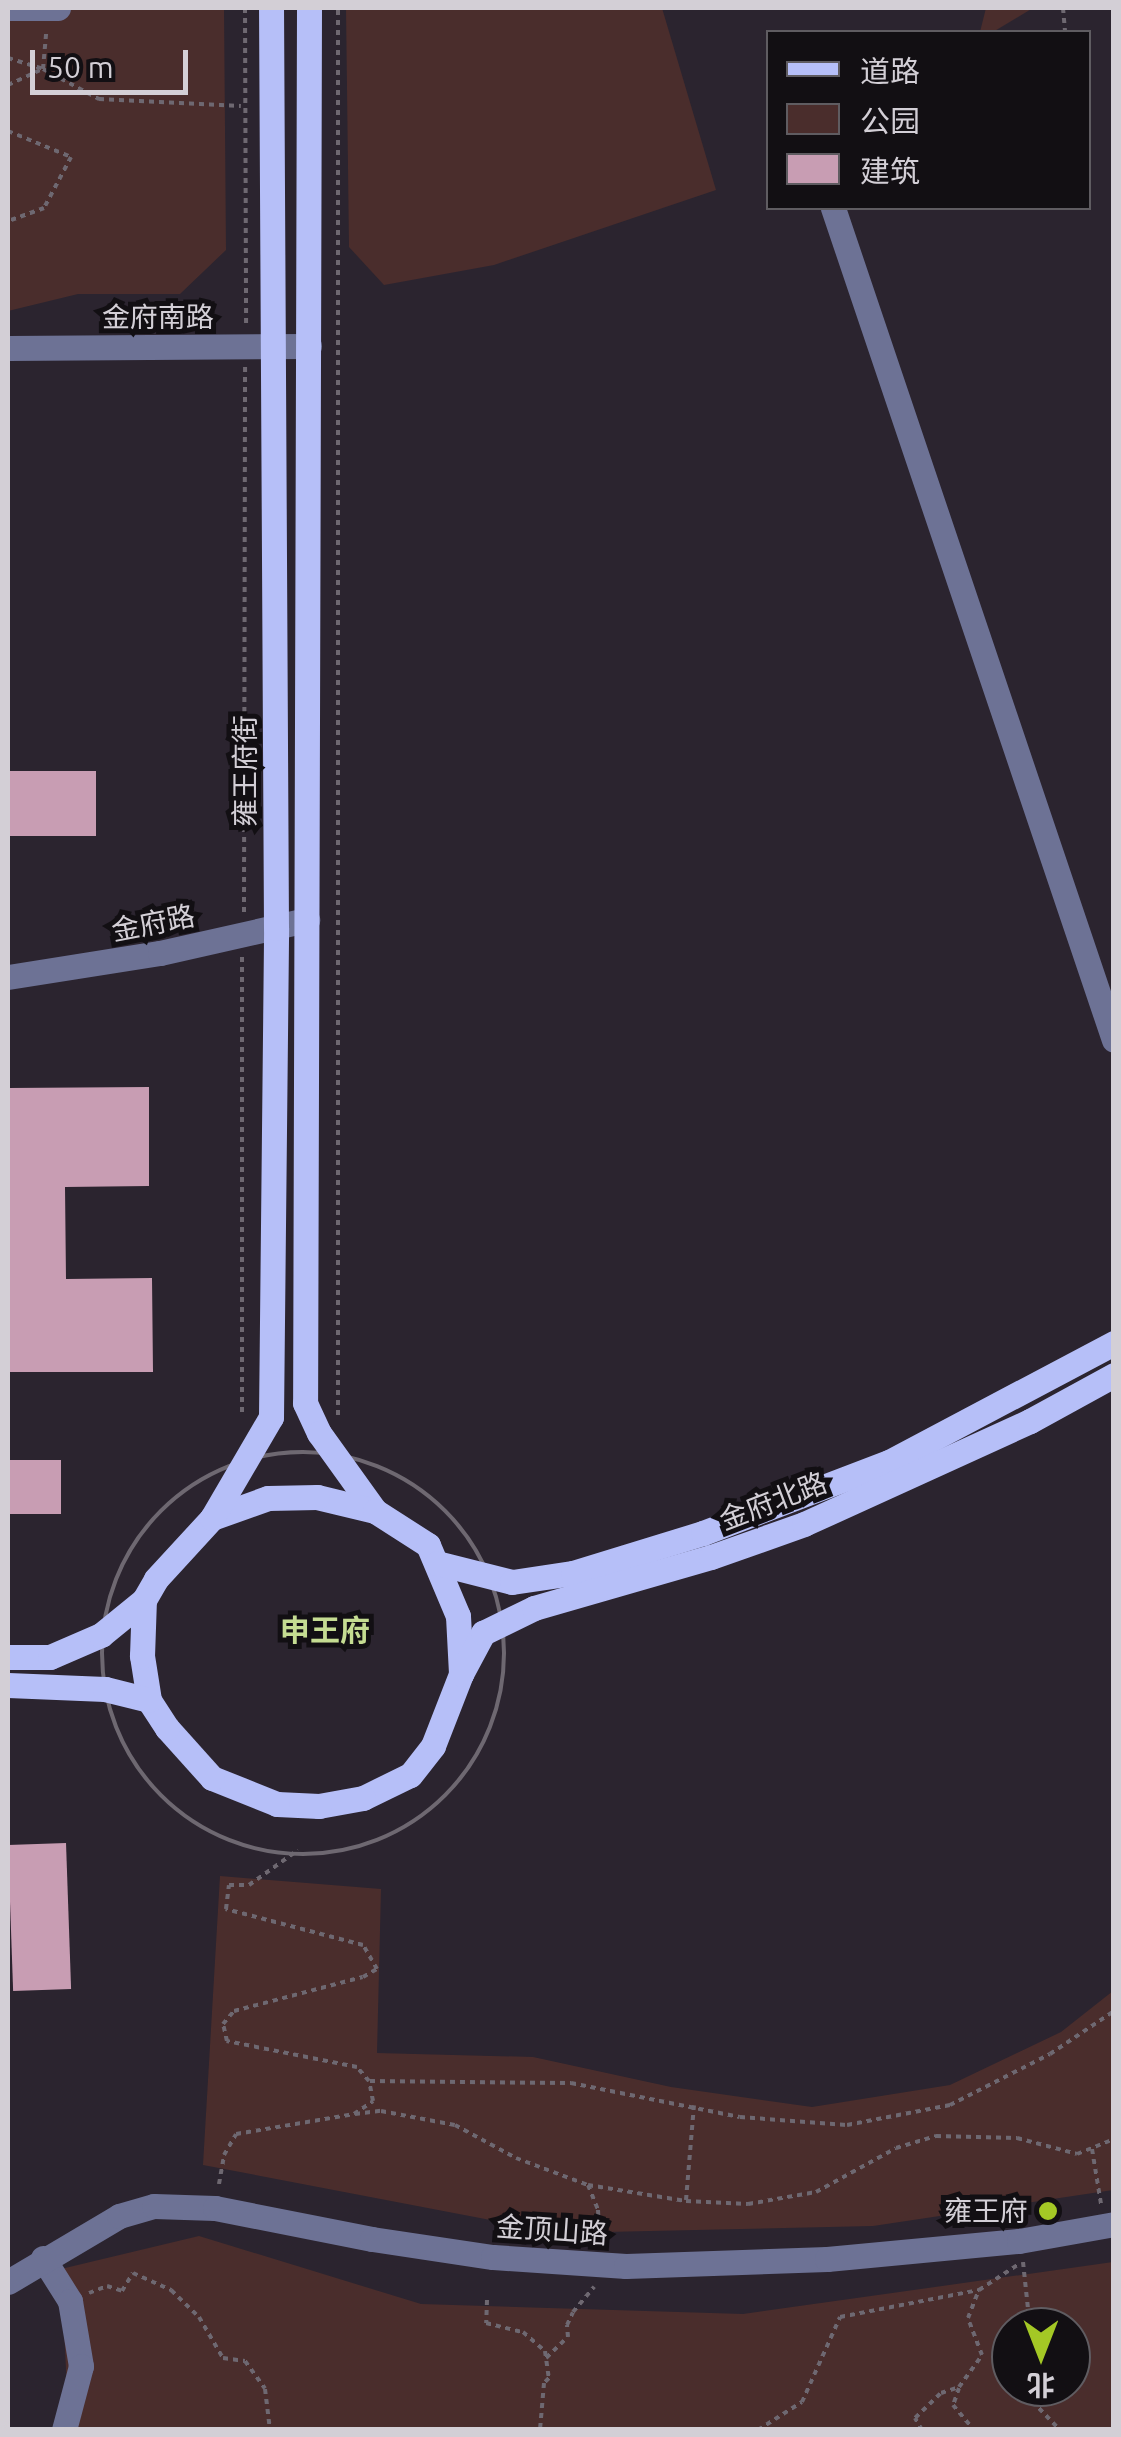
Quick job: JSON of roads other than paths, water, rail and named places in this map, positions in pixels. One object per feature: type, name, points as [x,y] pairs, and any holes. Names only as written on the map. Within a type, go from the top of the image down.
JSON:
[{"type":"main road","name":"雍王府街","points":[[212,1518],[244,1451],[271,1417],[276,928],[260,346],[271,8]]},
{"type":"main road","points":[[309,8],[305,1403],[375,1511]]},
{"type":"main road","name":"金府北路","points":[[437,1564],[512,1582],[573,1573],[795,1501],[889,1462],[1114,1342]]},
{"type":"main road","name":"金府北路","points":[[461,1674],[483,1633],[534,1608],[711,1557],[804,1524],[1030,1422],[1114,1375]]},
{"type":"main road","points":[[8,1657],[50,1657],[100,1635],[144,1600],[156,1578],[212,1518],[268,1498],[317,1497],[375,1511],[428,1545],[458,1616],[461,1674],[433,1746],[410,1774],[363,1798],[319,1806],[277,1804],[212,1778],[178,1743],[149,1700],[142,1656],[144,1600]]},
{"type":"main road","points":[[8,1685],[104,1689],[149,1700]]},
{"type":"street","points":[[8,8],[58,8]]},
{"type":"street","points":[[834,210],[1114,1040]]},
{"type":"street","name":"金府南路","points":[[8,348],[309,346]]},
{"type":"street","name":"金府路","points":[[8,977],[244,936],[308,920]]},
{"type":"street","name":"金顶山路","points":[[8,2282],[120,2216],[154,2206],[215,2208],[372,2239],[598,2275],[827,2259],[1021,2252],[1109,2225]]},
{"type":"street","points":[[44,2258],[70,2301],[81,2366],[64,2430]]},
{"type":"place","name":"雍王府","points":[[1048,2211]]},
{"type":"district","name":"申王府","points":[[325,1630]]}]
